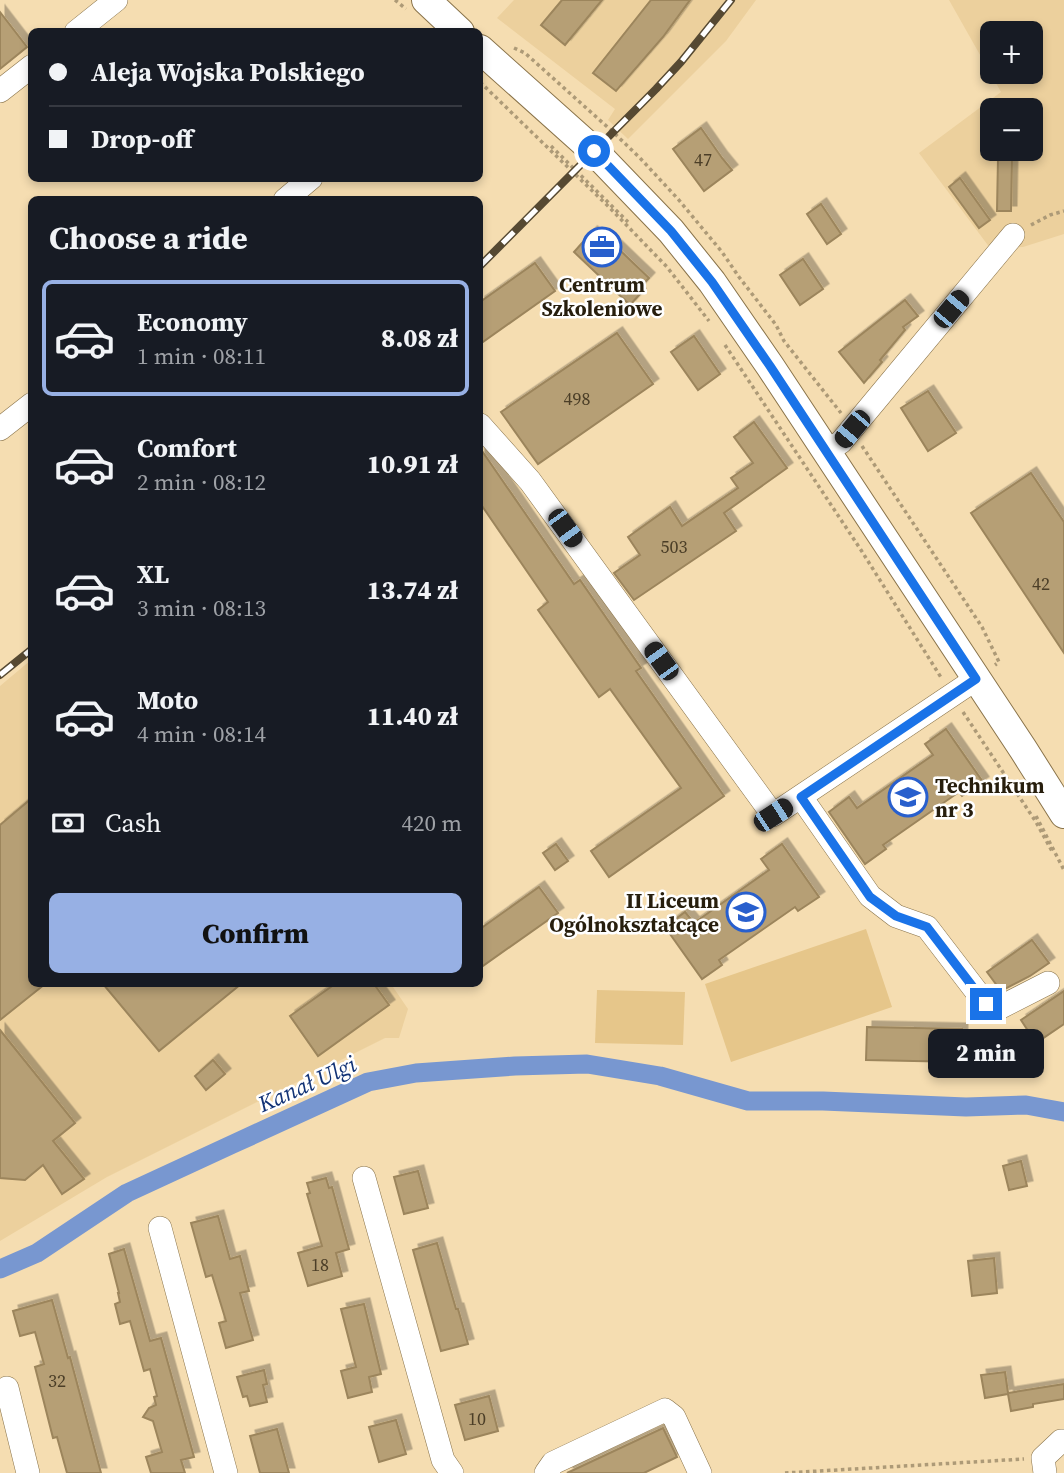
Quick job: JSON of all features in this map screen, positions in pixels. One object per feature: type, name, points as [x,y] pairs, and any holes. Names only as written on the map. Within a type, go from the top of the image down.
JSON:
[{"type":"main road","points":[[426,0],[456,28]]},
{"type":"main road","points":[[483,52],[594,151],[671,231],[712,282],[827,452],[961,689],[1046,783],[1064,814]]},
{"type":"street","points":[[81,28],[116,0]]},
{"type":"street","points":[[0,91],[28,69]]},
{"type":"street","points":[[290,196],[306,182]]},
{"type":"street","points":[[827,452],[841,442],[1013,235]]},
{"type":"street","points":[[0,429],[28,407]]},
{"type":"street","points":[[483,428],[530,481],[773,815],[961,689]]},
{"type":"street","points":[[801,797],[870,897],[896,916],[927,927],[986,1004],[999,1008],[1048,983]]},
{"type":"street","points":[[364,1178],[443,1460],[452,1473]]},
{"type":"street","points":[[160,1228],[226,1473]]},
{"type":"street","points":[[7,1388],[28,1473]]},
{"type":"street","points":[[547,1473],[553,1463],[665,1410],[674,1417],[700,1473]]},
{"type":"street","points":[[1044,1466],[1064,1441]]},
{"type":"path","points":[[483,80],[668,263],[712,322]]},
{"type":"path","points":[[483,85],[667,267],[715,330]]},
{"type":"path","points":[[1013,235],[1050,215],[1064,211]]},
{"type":"path","points":[[725,341],[861,551],[961,689],[978,732],[1064,871]]},
{"type":"path","points":[[785,1473],[1044,1466]]},
{"type":"shaded area","points":[[514,0],[756,0],[726,41],[628,139],[608,120],[615,109],[497,18]]},
{"type":"shaded area","points":[[949,0],[1064,0],[1064,234],[1023,247],[990,248],[919,153],[980,108],[980,161],[1043,161],[1043,98],[993,98],[1001,92],[996,84],[1043,84],[1043,21],[980,21],[980,55]]},
{"type":"shaded area","points":[[28,663],[28,987],[393,987],[408,1009],[399,1038],[385,1038],[107,1177],[0,1241],[0,686]]},
{"type":"shaded area","points":[[866,929],[892,1007],[731,1062],[705,984]]},
{"type":"shaded area","points":[[597,990],[685,992],[683,1045],[595,1043]]},
{"type":"building","points":[[562,0],[602,0],[565,45],[541,25]]},
{"type":"building","points":[[651,0],[690,0],[663,37],[616,91],[593,73]]},
{"type":"building","points":[[0,12],[27,47],[0,69]]},
{"type":"building","points":[[701,128],[732,170],[704,191],[673,149]]},
{"type":"building","points":[[998,161],[1012,161],[1011,211],[997,211]]},
{"type":"building","points":[[960,178],[990,220],[979,228],[949,187]]},
{"type":"building","points":[[821,204],[841,234],[827,244],[807,214]]},
{"type":"building","points":[[592,232],[600,239],[604,235],[649,278],[637,291],[640,294],[630,305],[574,252]]},
{"type":"building","points":[[803,259],[823,289],[800,305],[780,275]]},
{"type":"building","points":[[535,263],[555,291],[483,342],[483,300]]},
{"type":"building","points":[[905,300],[918,316],[903,327],[905,330],[864,383],[839,352]]},
{"type":"building","points":[[617,333],[653,384],[538,464],[501,412]]},
{"type":"building","points":[[694,336],[720,374],[698,390],[671,352]]},
{"type":"building","points":[[928,391],[956,433],[928,451],[901,408]]},
{"type":"building","points":[[754,422],[787,468],[724,513],[736,531],[634,600],[614,573],[640,555],[628,537],[670,507],[682,526],[738,488],[731,478],[753,463],[734,437]]},
{"type":"building","points":[[483,452],[574,584],[580,580],[641,668],[636,671],[724,796],[609,877],[591,851],[681,788],[610,689],[599,697],[538,610],[548,602],[483,507]]},
{"type":"building","points":[[1031,473],[1064,522],[1064,653],[971,513]]},
{"type":"building","name":"Technikum nr 3","points":[[946,729],[983,782],[962,796],[959,792],[883,845],[886,849],[865,864],[829,812],[849,797],[857,808],[933,755],[925,744]]},
{"type":"building","points":[[28,801],[28,987],[41,987],[0,1020],[0,825]]},
{"type":"building","points":[[556,844],[568,861],[555,870],[543,853]]},
{"type":"building","name":"II Liceum Ogólnokształcące","points":[[782,844],[819,897],[798,911],[795,907],[719,960],[722,965],[702,979],[665,927],[685,912],[694,923],[769,870],[761,859]]},
{"type":"building","points":[[539,887],[558,913],[483,966],[483,927]]},
{"type":"building","points":[[1032,940],[1049,963],[1001,991],[987,972]]},
{"type":"building","points":[[106,987],[237,987],[159,1051]]},
{"type":"building","points":[[331,987],[376,987],[389,1005],[318,1056],[290,1016]]},
{"type":"building","points":[[1064,991],[1064,1024],[1036,1043],[1021,1020]]},
{"type":"building","points":[[867,1027],[962,1029],[961,1062],[866,1060]]},
{"type":"building","points":[[0,1030],[75,1123],[53,1141],[84,1179],[62,1194],[43,1165],[25,1180],[0,1178]]},
{"type":"building","points":[[213,1060],[225,1074],[206,1090],[195,1076]]},
{"type":"building","points":[[1021,1161],[1027,1186],[1009,1190],[1003,1166]]},
{"type":"building","points":[[418,1171],[428,1208],[404,1214],[394,1177]]},
{"type":"building","points":[[326,1178],[329,1188],[332,1187],[349,1249],[336,1253],[342,1276],[308,1286],[298,1253],[322,1246],[307,1194],[310,1193],[307,1183]]},
{"type":"building","points":[[218,1216],[230,1259],[240,1256],[249,1291],[240,1293],[253,1340],[226,1348],[219,1323],[226,1321],[212,1275],[206,1277],[191,1223]]},
{"type":"building","points":[[437,1243],[468,1344],[441,1351],[413,1250]]},
{"type":"building","points":[[124,1249],[150,1341],[161,1338],[194,1457],[181,1460],[185,1473],[151,1473],[146,1457],[162,1452],[153,1421],[143,1417],[149,1408],[156,1405],[154,1397],[157,1396],[150,1369],[144,1371],[130,1321],[120,1324],[115,1304],[120,1302],[119,1293],[109,1254]]},
{"type":"building","points":[[994,1258],[997,1293],[972,1296],[968,1261]]},
{"type":"building","points":[[52,1300],[101,1473],[67,1473],[57,1437],[53,1438],[35,1367],[44,1364],[35,1332],[20,1336],[13,1311]]},
{"type":"building","points":[[364,1304],[381,1374],[369,1377],[372,1392],[348,1398],[341,1371],[356,1367],[341,1309]]},
{"type":"building","points":[[264,1370],[267,1384],[263,1385],[267,1402],[250,1406],[247,1396],[243,1397],[237,1377]]},
{"type":"building","points":[[1005,1372],[1008,1393],[1064,1384],[1064,1399],[1011,1411],[1008,1394],[985,1398],[981,1375]]},
{"type":"building","points":[[489,1396],[498,1431],[465,1440],[455,1405]]},
{"type":"building","points":[[396,1420],[406,1454],[379,1462],[369,1427]]},
{"type":"building","points":[[663,1428],[677,1457],[644,1473],[567,1473]]},
{"type":"building","points":[[277,1429],[289,1473],[260,1473],[250,1436]]},
{"type":"waterway","name":"Kanał Ulgi","points":[[0,1269],[37,1253],[127,1193],[368,1082],[416,1073],[587,1064],[660,1076],[748,1101],[966,1107],[1026,1105],[1064,1112]]},
{"type":"railway","points":[[483,263],[656,89],[731,0]]},
{"type":"railway","points":[[0,675],[28,652]]},
{"type":"place","name":"Centrum Szkoleniowe","points":[[602,247]]},
{"type":"place","name":"Technikum nr 3","points":[[908,797]]},
{"type":"place","name":"II Liceum Ogólnokształcące","points":[[746,912]]},
{"type":"route","points":[[594,151],[671,231],[712,282],[976,679],[801,797],[870,897],[896,916],[927,927],[986,1004]]}]
